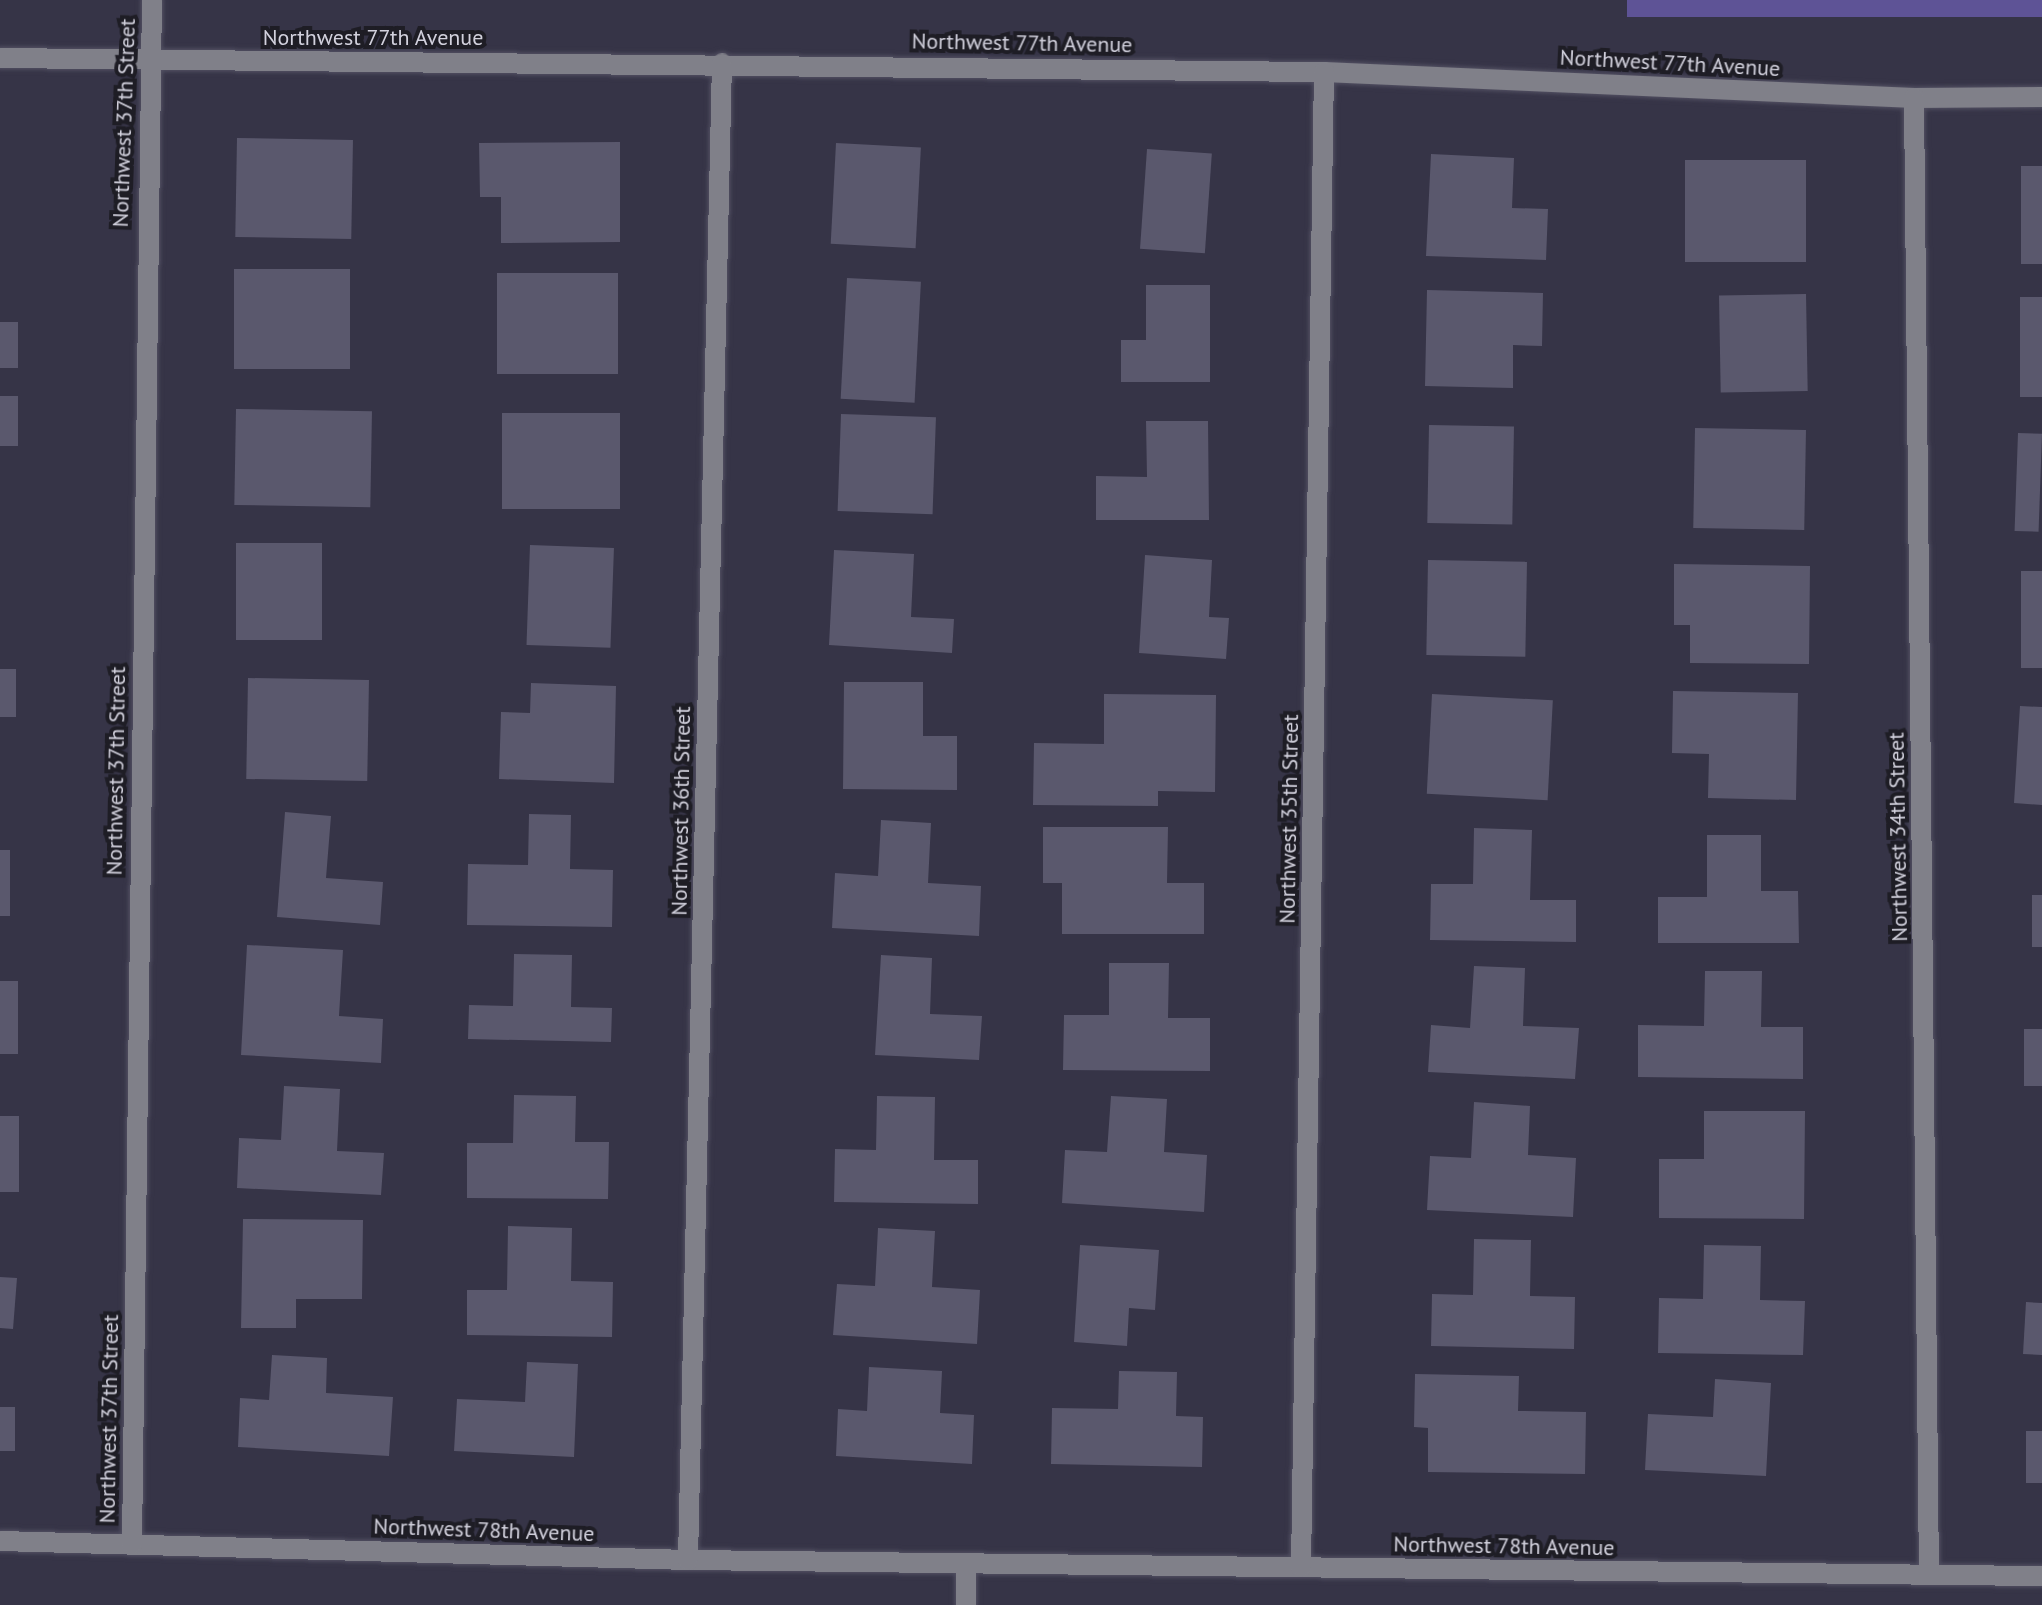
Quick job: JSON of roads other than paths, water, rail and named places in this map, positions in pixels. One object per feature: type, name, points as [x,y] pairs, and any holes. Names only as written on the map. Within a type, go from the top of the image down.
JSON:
[{"type":"street","name":"Northwest 37th Street","points":[[132,1544],[147,62],[152,0]]},
{"type":"street","name":"Northwest 77th Avenue","points":[[0,58],[147,62],[722,63],[1324,72],[1914,98],[2042,97]]},
{"type":"street","name":"Northwest 36th Street","points":[[688,1560],[722,63]]},
{"type":"street","name":"Northwest 35th Street","points":[[1301,1567],[1324,72]]},
{"type":"street","name":"Northwest 34th Street","points":[[1914,98],[1929,1575]]},
{"type":"street","name":"Northwest 78th Avenue","points":[[0,1541],[688,1560],[2042,1576]]},
{"type":"street","points":[[966,1564],[966,1605]]}]
